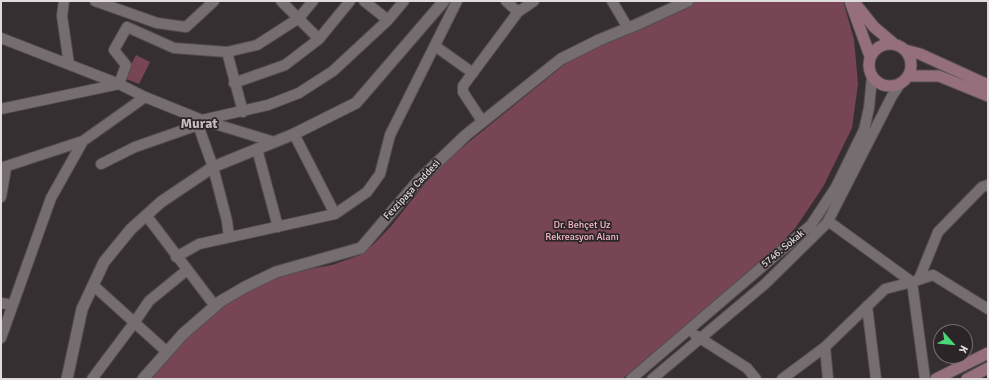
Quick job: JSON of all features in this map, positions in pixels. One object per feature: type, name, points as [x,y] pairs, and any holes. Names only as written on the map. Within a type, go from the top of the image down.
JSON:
[{"type":"main road","points":[[850,1],[870,56]]},
{"type":"main road","points":[[853,1],[874,27],[893,43],[988,85]]},
{"type":"main road","points":[[893,43],[879,46],[870,56],[868,63],[872,77],[882,85],[894,86],[904,80],[939,76],[988,96]]},
{"type":"main road","points":[[904,80],[911,62],[906,50]]},
{"type":"main road","points":[[936,379],[988,353]]},
{"type":"main road","points":[[967,379],[988,368]]},
{"type":"street","points":[[64,1],[62,16],[69,64]]},
{"type":"street","points":[[95,1],[121,5],[157,23],[186,27],[214,1]]},
{"type":"street","points":[[281,1],[319,39]]},
{"type":"street","points":[[119,84],[126,65],[114,50],[127,27],[174,48],[227,52],[257,45],[299,18],[312,1]]},
{"type":"street","points":[[234,83],[285,65],[319,39],[350,1]]},
{"type":"street","points":[[364,1],[388,20]]},
{"type":"street","points":[[101,164],[135,147],[200,123],[268,105],[304,89],[333,71],[388,20],[404,1]]},
{"type":"street","points":[[67,379],[82,309],[104,262],[131,229],[161,202],[213,167],[271,142],[294,134],[356,103],[444,1]]},
{"type":"street","points":[[176,257],[199,244],[335,214],[367,192],[380,174],[390,135],[457,1]]},
{"type":"street","points":[[506,1],[518,12]]},
{"type":"street","points":[[482,121],[462,90],[518,12],[534,1]]},
{"type":"street","points":[[612,1],[628,28]]},
{"type":"street","name":"Fevzipaşa Caddesi","points":[[143,379],[183,334],[215,306],[245,287],[276,272],[361,248],[419,180],[466,135],[561,59],[598,40],[688,1]]},
{"type":"street","points":[[1,38],[119,84],[200,123],[271,142]]},
{"type":"street","points":[[435,46],[473,73]]},
{"type":"street","points":[[227,52],[234,83],[243,112]]},
{"type":"street","name":"5746. Sokak","points":[[631,379],[811,225],[822,211],[864,130],[869,108],[872,77]]},
{"type":"street","name":"5746. Sokak","points":[[652,379],[765,284],[828,221],[892,96],[904,80]]},
{"type":"street","points":[[1,109],[119,84]]},
{"type":"street","points":[[1,197],[4,168],[83,141],[145,97]]},
{"type":"street","points":[[200,123],[227,221],[229,237]]},
{"type":"street","points":[[294,134],[335,214]]},
{"type":"street","points":[[1,338],[51,198],[83,141]]},
{"type":"street","points":[[257,149],[278,227]]},
{"type":"street","points":[[925,379],[915,281],[938,232],[982,186],[988,185]]},
{"type":"street","points":[[146,215],[176,257],[215,306]]},
{"type":"street","points":[[828,221],[915,281]]},
{"type":"street","points":[[92,379],[149,301],[187,270]]},
{"type":"street","points":[[782,379],[825,347],[885,289],[933,275],[988,309]]},
{"type":"street","points":[[93,285],[167,352]]},
{"type":"street","points":[[1,303],[12,305]]},
{"type":"street","points":[[867,306],[876,379]]},
{"type":"street","points":[[689,330],[699,339],[747,368],[756,379]]},
{"type":"street","points":[[825,347],[828,379]]},
{"type":"green space","name":"Dr. Behçet Uz Rekreasyon Alanı","points":[[692,1],[843,1],[854,39],[858,84],[852,128],[823,187],[796,227],[778,247],[622,379],[143,379],[216,307],[281,274],[332,265],[360,255],[374,244],[392,225],[433,173],[443,163],[575,56]]},
{"type":"green space","points":[[136,55],[150,62],[139,84],[124,78]]},
{"type":"district","name":"Murat","points":[[199,124]]}]
